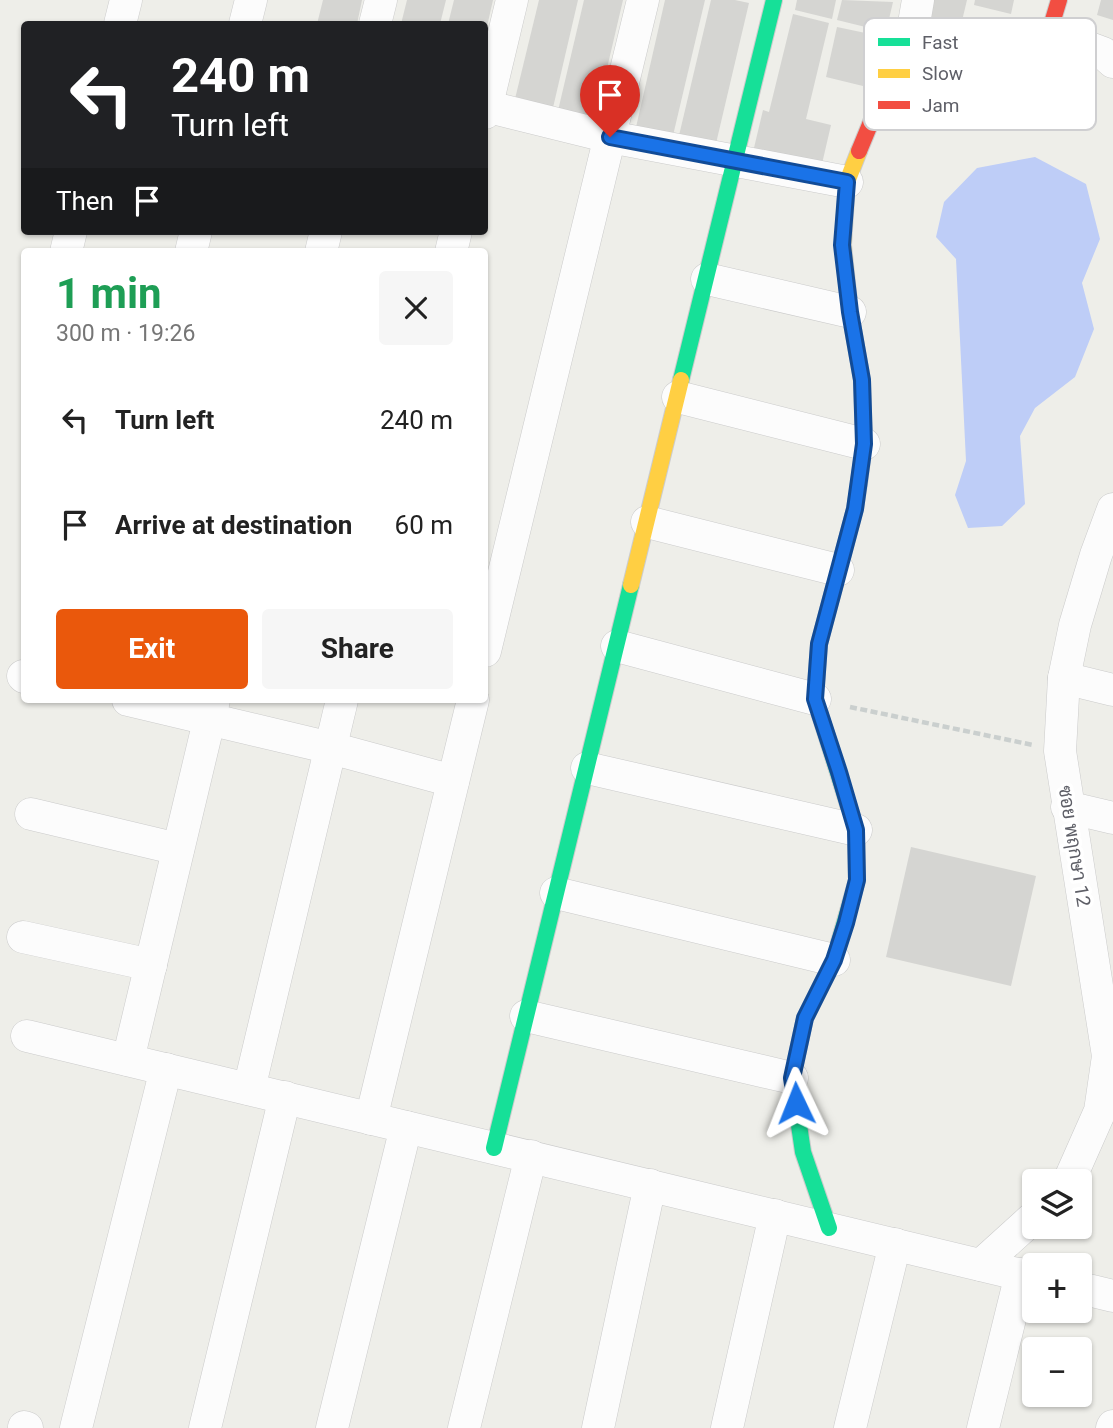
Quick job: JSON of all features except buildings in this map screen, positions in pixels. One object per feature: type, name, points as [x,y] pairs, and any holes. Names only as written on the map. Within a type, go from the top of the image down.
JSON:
[{"type":"street","points":[[121,21],[125,0]]},
{"type":"street","points":[[246,21],[251,0]]},
{"type":"street","points":[[376,21],[381,0]]},
{"type":"street","points":[[488,96],[512,0]]},
{"type":"street","points":[[488,639],[643,0]]},
{"type":"street","points":[[494,1148],[774,0]]},
{"type":"street","points":[[915,18],[918,0]]},
{"type":"street","points":[[1054,18],[1059,0]]},
{"type":"street","points":[[488,109],[610,137],[847,182]]},
{"type":"street","points":[[829,1228],[803,1152],[792,1078],[805,1018],[834,960],[857,880],[856,830],[815,699],[819,644],[855,509],[864,444],[862,380],[842,245],[847,182],[868,130]]},
{"type":"street","points":[[707,279],[850,312]]},
{"type":"street","points":[[678,397],[864,444]]},
{"type":"street","name":"ซอย พฤกษา 12","points":[[1074,1169],[1100,1111],[1108,1056],[1101,939],[1067,807],[1060,751],[1064,678],[1075,625],[1104,557],[1113,509]]},
{"type":"street","points":[[648,522],[838,570]]},
{"type":"street","points":[[617,646],[815,699]]},
{"type":"street","points":[[1064,678],[1113,690]]},
{"type":"street","points":[[156,703],[212,709],[331,748],[453,781]]},
{"type":"street","points":[[249,1089],[341,703]]},
{"type":"street","points":[[371,1119],[472,703]]},
{"type":"street","points":[[128,1060],[212,709]]},
{"type":"street","points":[[587,768],[856,830]]},
{"type":"street","points":[[1067,807],[1113,818]]},
{"type":"street","points":[[31,814],[178,849]]},
{"type":"street","points":[[556,893],[834,960]]},
{"type":"street","points":[[23,937],[151,965]]},
{"type":"street","points":[[526,1016],[792,1078]]},
{"type":"street","points":[[27,1036],[1022,1275]]},
{"type":"street","points":[[76,1428],[166,1069]]},
{"type":"street","points":[[205,1428],[285,1097]]},
{"type":"street","points":[[332,1428],[406,1127]]},
{"type":"street","points":[[464,1428],[531,1156]]},
{"type":"street","points":[[598,1428],[650,1185]]},
{"type":"street","points":[[727,1428],[775,1215]]},
{"type":"street","points":[[981,1265],[1022,1228]]},
{"type":"street","points":[[850,1428],[895,1244]]},
{"type":"street","points":[[1092,1291],[1113,1296]]},
{"type":"street","points":[[983,1428],[1022,1296]]},
{"type":"path","points":[[815,699],[1060,751]]},
{"type":"water","points":[[1035,157],[1086,184],[1100,239],[1082,283],[1094,329],[1075,377],[1035,408],[1020,436],[1025,504],[1002,526],[968,528],[955,495],[966,461],[956,259],[936,237],[944,202],[977,168]]},
{"type":"traffic: fast","points":[[681,380],[774,0]]},
{"type":"traffic: fast","points":[[829,1228],[803,1152],[792,1078],[805,1018],[834,960],[857,880],[856,830],[815,699],[819,644],[855,509],[859,483]]},
{"type":"traffic: fast","points":[[494,1148],[631,585]]},
{"type":"traffic: slow","points":[[859,151],[847,182],[843,245],[850,312],[862,380],[864,444],[859,483]]},
{"type":"traffic: slow","points":[[631,585],[681,380]]},
{"type":"traffic: jam","points":[[1054,18],[1059,0]]},
{"type":"traffic: jam","points":[[859,151],[868,130]]},
{"type":"route","points":[[610,137],[847,182],[842,245],[862,380],[864,444],[855,509],[819,644],[815,699],[856,830],[857,880],[834,960],[805,1018],[792,1078],[796,1103]]}]
